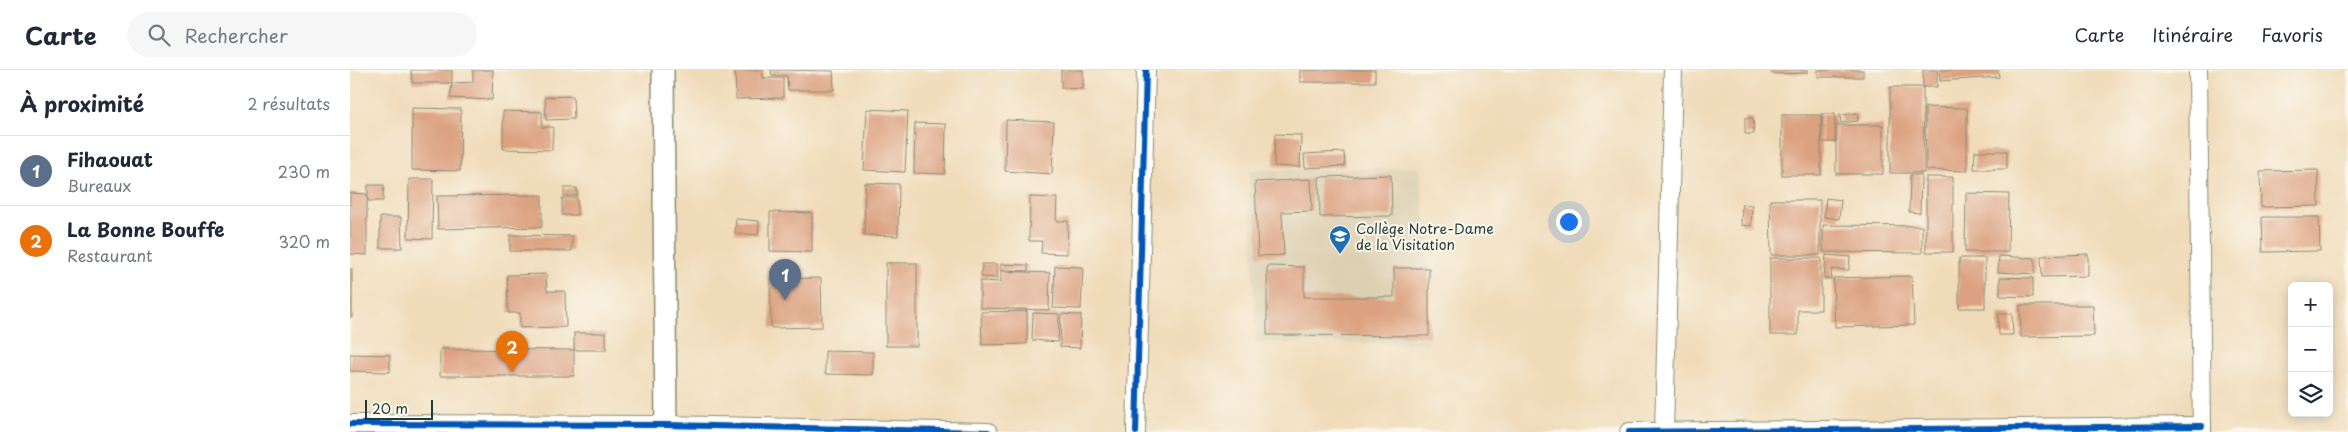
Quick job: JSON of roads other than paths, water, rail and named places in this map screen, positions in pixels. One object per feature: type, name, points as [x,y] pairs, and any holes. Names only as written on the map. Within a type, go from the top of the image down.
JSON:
[{"type":"street","points":[[663,70],[666,429]]},
{"type":"street","points":[[1136,432],[1146,70]]},
{"type":"street","points":[[1664,432],[1673,70]]},
{"type":"street","points":[[1629,432],[2202,429],[2198,70]]},
{"type":"street","points":[[350,424],[988,432]]},
{"type":"place","name":"Collège Notre-Dame de la Visitation","points":[[1340,255]]},
{"type":"place","name":"Fihaouat","points":[[785,300]]},
{"type":"place","name":"La Bonne Bouffe","points":[[512,372]]}]
